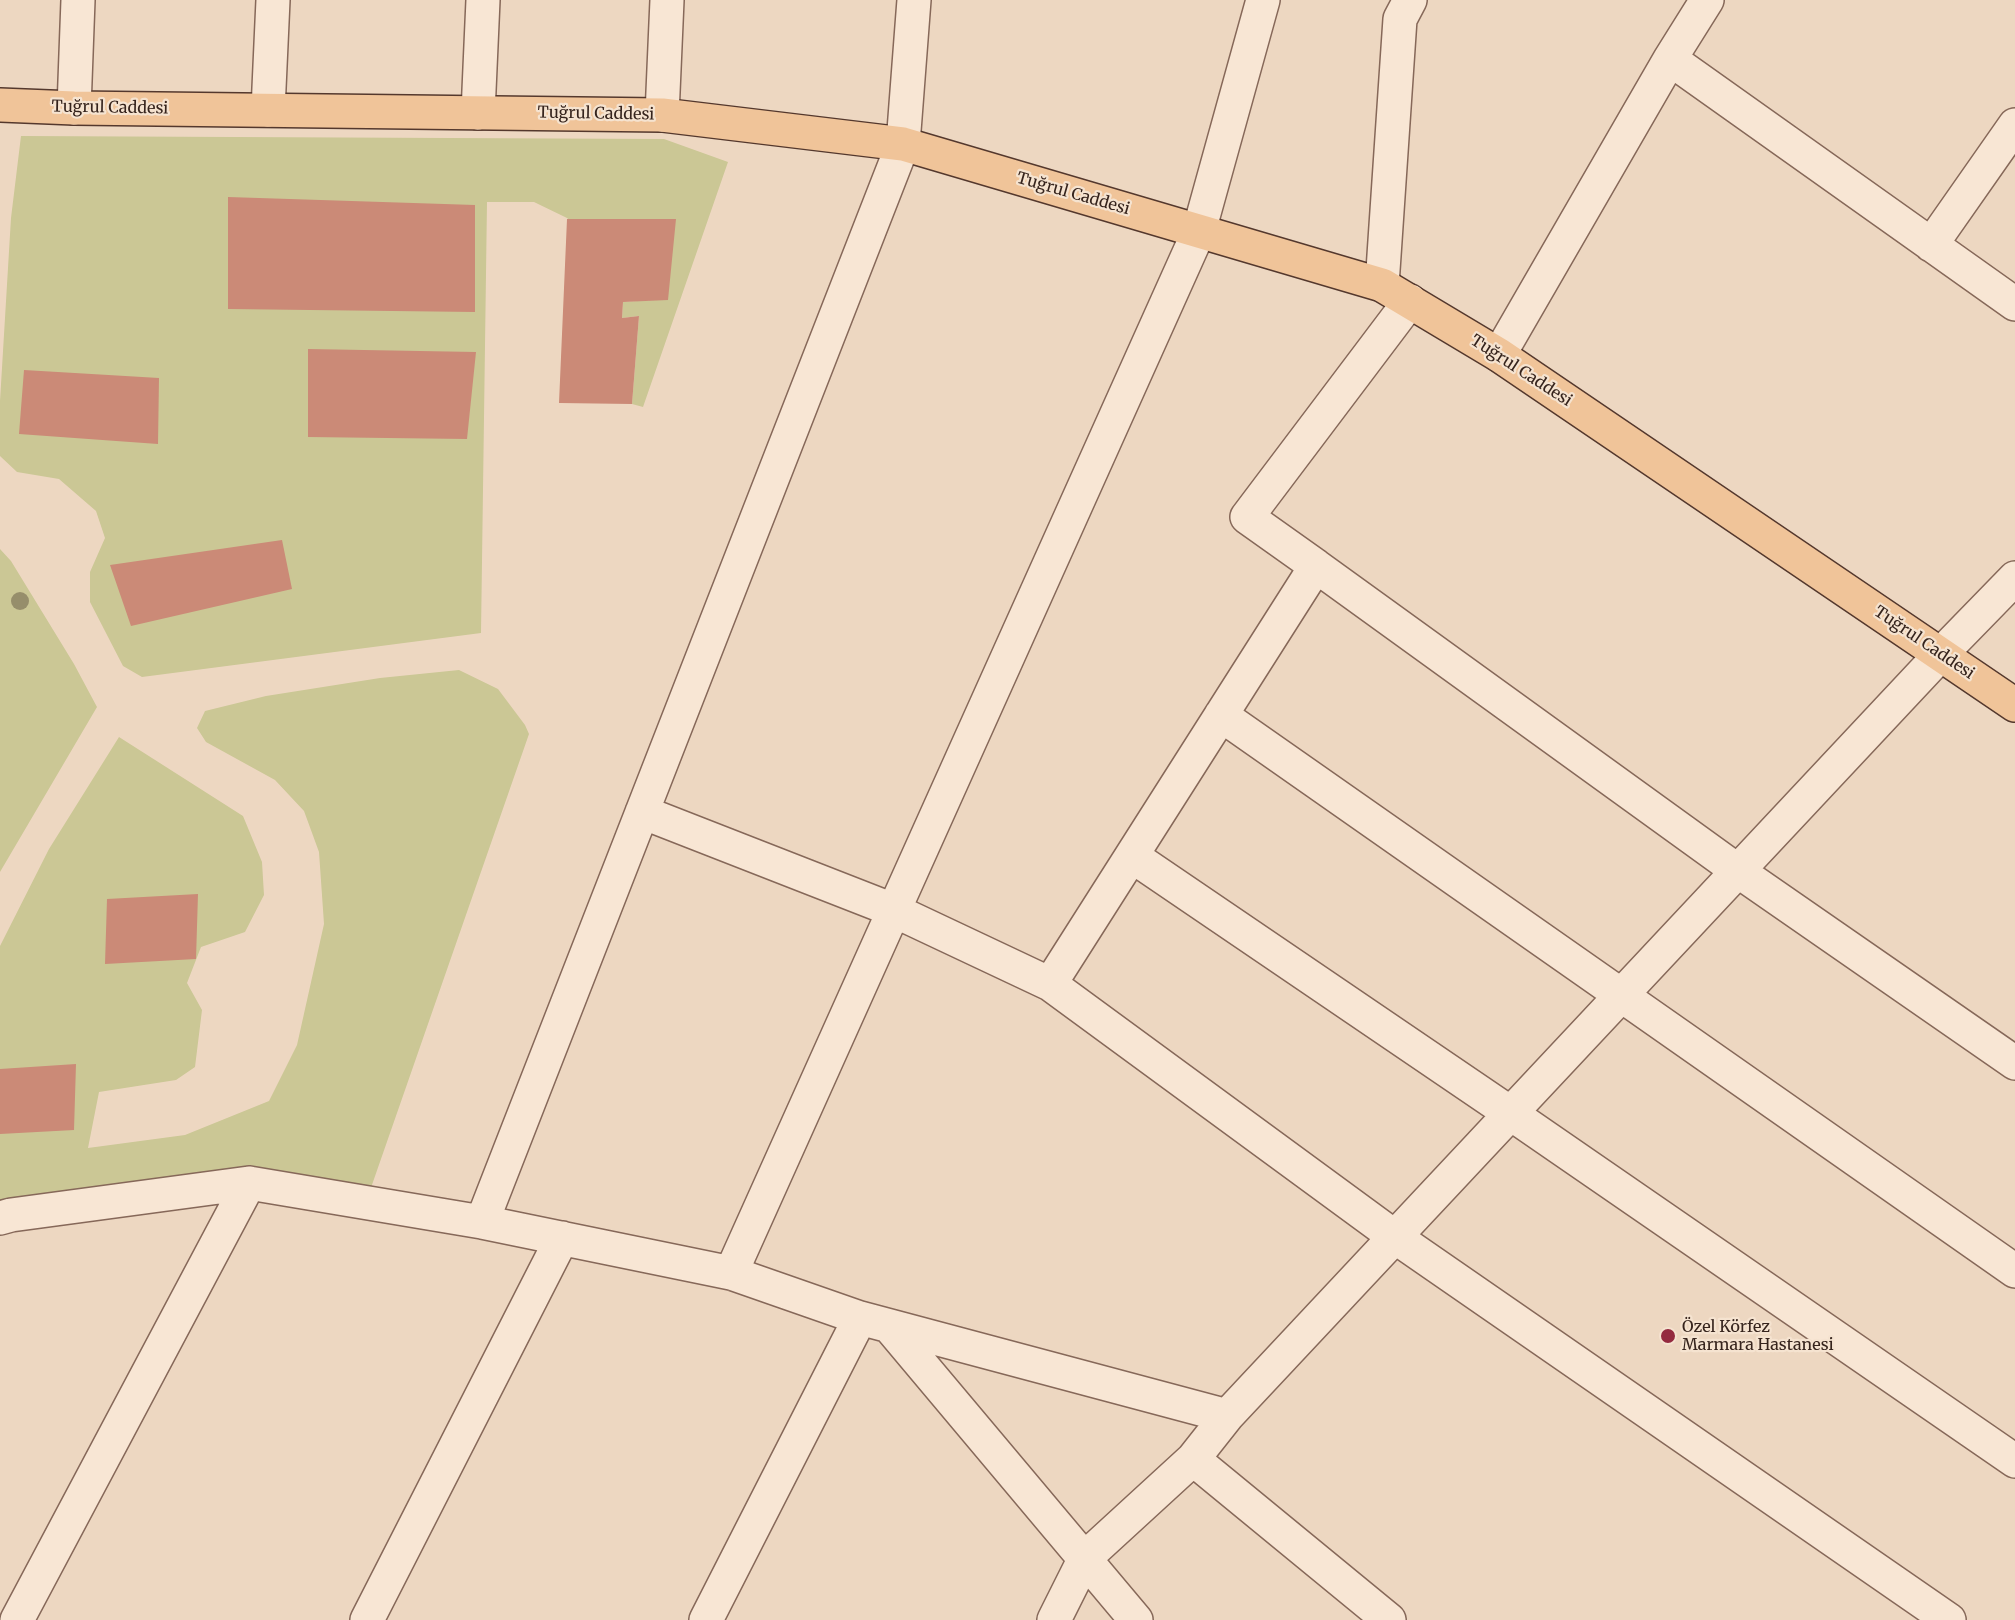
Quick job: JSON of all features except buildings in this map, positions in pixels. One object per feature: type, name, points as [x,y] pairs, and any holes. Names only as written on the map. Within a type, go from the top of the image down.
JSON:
[{"type":"main road","name":"Tuğrul Caddesi","points":[[0,105],[74,108],[662,115],[903,144],[1382,285],[1499,355],[2015,705]]},
{"type":"street","points":[[74,108],[78,0]]},
{"type":"street","points":[[268,110],[273,0]]},
{"type":"street","points":[[478,113],[483,0]]},
{"type":"street","points":[[662,115],[667,0]]},
{"type":"street","points":[[482,1222],[903,144],[914,0]]},
{"type":"street","points":[[730,1273],[1199,231],[1263,0]]},
{"type":"street","points":[[1382,285],[1400,19],[1410,0]]},
{"type":"street","points":[[1499,355],[1670,59],[1707,0]]},
{"type":"street","points":[[1670,59],[2015,304]]},
{"type":"street","points":[[1931,245],[2015,125]]},
{"type":"street","points":[[1410,302],[1247,517],[1738,871],[2015,1063]]},
{"type":"street","points":[[1050,984],[1316,567]]},
{"type":"street","points":[[1054,1620],[1085,1558],[1193,1460],[1227,1416],[1941,654],[2015,578]]},
{"type":"street","points":[[1221,715],[2015,1271]]},
{"type":"street","points":[[642,812],[893,910],[1050,984],[1395,1237],[1949,1620]]},
{"type":"street","points":[[1132,856],[2015,1461]]},
{"type":"street","points":[[17,1620],[249,1183]]},
{"type":"street","points":[[0,1218],[249,1183],[482,1222],[730,1273],[875,1322],[1227,1416]]},
{"type":"street","points":[[367,1620],[562,1238]]},
{"type":"street","points":[[875,1322],[1085,1558],[1136,1620]]},
{"type":"street","points":[[706,1620],[875,1322]]},
{"type":"street","points":[[1193,1460],[1389,1620]]},
{"type":"shaded area","points":[[21,136],[664,139],[728,162],[643,407],[632,404],[639,316],[622,318],[623,302],[667,299],[567,218],[534,202],[487,202],[481,633],[142,677],[123,666],[90,602],[90,572],[105,538],[96,511],[59,479],[17,472],[0,456],[0,401],[11,218]]},
{"type":"shaded area","points":[[0,549],[11,561],[74,664],[97,707],[0,872]]},
{"type":"shaded area","points":[[459,670],[498,689],[525,725],[529,734],[366,1202],[249,1183],[0,1218],[0,946],[49,849],[119,737],[243,816],[262,862],[264,895],[245,932],[201,947],[187,983],[202,1010],[195,1067],[176,1080],[99,1092],[88,1148],[185,1135],[269,1101],[297,1045],[324,924],[319,852],[304,811],[275,780],[206,742],[197,728],[205,711],[266,696],[380,678]]},
{"type":"place","name":"Özel Körfez Marmara Hastanesi","points":[[1668,1336]]}]
